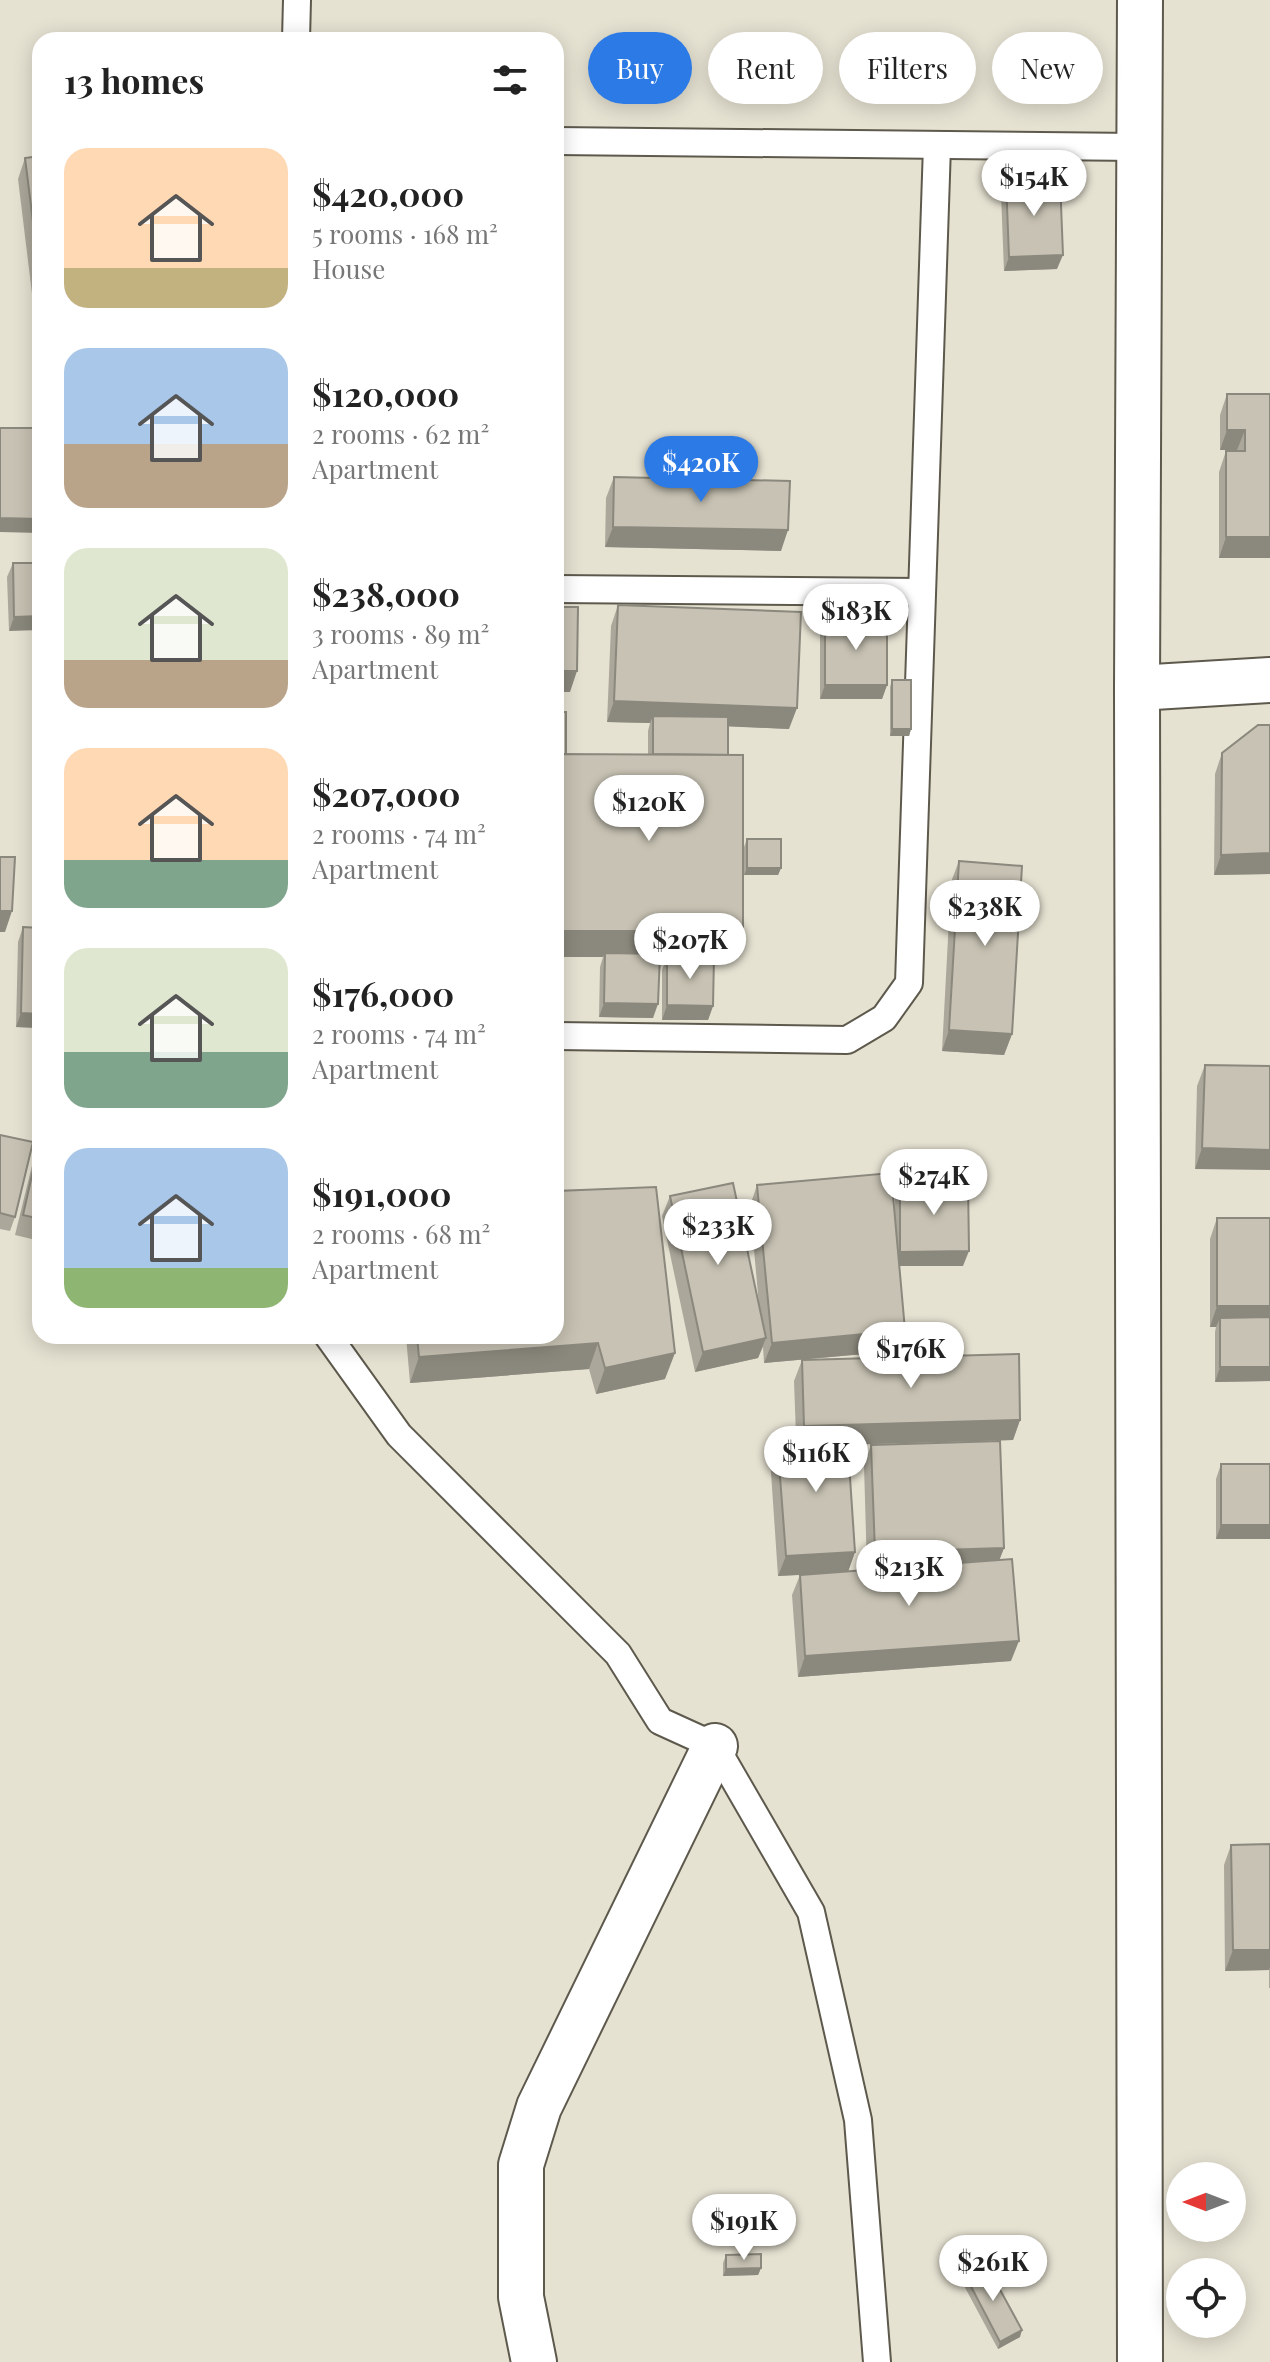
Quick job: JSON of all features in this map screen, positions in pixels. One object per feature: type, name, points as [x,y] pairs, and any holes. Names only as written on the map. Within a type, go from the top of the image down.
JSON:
[{"type":"street","points":[[1140,0],[1137,688],[1140,2362]]},
{"type":"street","points":[[1137,688],[1270,680]]},
{"type":"street","points":[[534,2362],[521,2297],[521,2165],[539,2107],[715,1746]]},
{"type":"lane","points":[[296,32],[297,0]]},
{"type":"lane","points":[[564,141],[1138,147]]},
{"type":"lane","points":[[564,1036],[847,1040],[884,1018],[909,983],[937,146]]},
{"type":"lane","points":[[564,589],[922,592]]},
{"type":"lane","points":[[334,1344],[399,1435],[618,1654],[660,1721],[715,1746],[811,1912],[858,2120],[877,2362]]},
{"type":"building","points":[[32,157],[32,214],[25,158]]},
{"type":"building","points":[[1060,179],[1063,255],[1009,257],[1006,180]]},
{"type":"building","points":[[1227,394],[1270,394],[1270,537],[1226,537],[1226,451],[1245,451],[1245,430],[1227,430]]},
{"type":"building","points":[[0,428],[32,428],[32,519],[0,518]]},
{"type":"building","points":[[614,477],[790,481],[788,530],[613,527]]},
{"type":"building","points":[[13,563],[32,563],[32,616],[14,617]]},
{"type":"building","points":[[618,605],[801,612],[797,708],[614,701]]},
{"type":"building","points":[[564,607],[578,607],[577,671],[564,671]]},
{"type":"building","points":[[825,619],[887,619],[887,685],[825,685]]},
{"type":"building","points":[[892,680],[911,680],[911,729],[892,729]]},
{"type":"building","points":[[564,712],[566,712],[564,754]]},
{"type":"building","points":[[653,716],[728,717],[728,755],[653,754]]},
{"type":"building","points":[[1258,725],[1270,725],[1270,853],[1221,855],[1222,753]]},
{"type":"building","points":[[564,754],[743,755],[743,931],[564,931]]},
{"type":"building","points":[[747,839],[781,839],[781,868],[747,868]]},
{"type":"building","points":[[0,857],[15,857],[12,911],[0,911]]},
{"type":"building","points":[[959,861],[1022,866],[1012,1034],[949,1030]]},
{"type":"building","points":[[23,927],[32,928],[32,1014],[21,1013]]},
{"type":"building","points":[[605,953],[660,954],[658,1004],[604,1003]]},
{"type":"building","points":[[667,956],[714,957],[713,1006],[667,1005]]},
{"type":"building","points":[[1205,1065],[1270,1066],[1270,1150],[1202,1148]]},
{"type":"building","points":[[0,1135],[32,1142],[15,1217],[0,1213]]},
{"type":"building","points":[[891,1173],[905,1330],[772,1343],[757,1185]]},
{"type":"building","points":[[32,1175],[32,1217],[23,1215]]},
{"type":"building","points":[[968,1181],[969,1251],[900,1252],[900,1182]]},
{"type":"building","points":[[733,1183],[766,1338],[703,1352],[670,1196]]},
{"type":"building","points":[[656,1187],[675,1353],[605,1368],[598,1343],[419,1357],[418,1344],[564,1344],[564,1191]]},
{"type":"building","points":[[1217,1218],[1270,1218],[1270,1306],[1217,1306]]},
{"type":"building","points":[[1270,1317],[1270,1367],[1220,1367],[1220,1318]]},
{"type":"building","points":[[1019,1354],[1020,1420],[804,1426],[802,1360]]},
{"type":"building","points":[[847,1433],[855,1552],[786,1556],[777,1437]]},
{"type":"building","points":[[1000,1441],[1004,1548],[875,1552],[871,1445]]},
{"type":"building","points":[[1221,1464],[1270,1464],[1270,1525],[1221,1525]]},
{"type":"building","points":[[1012,1559],[1019,1641],[805,1656],[800,1575]]},
{"type":"building","points":[[1270,1844],[1270,1950],[1233,1950],[1231,1845]]},
{"type":"building","points":[[761,2254],[761,2268],[726,2269],[726,2255]]},
{"type":"building","points":[[986,2264],[1022,2330],[1000,2342],[965,2275]]}]
